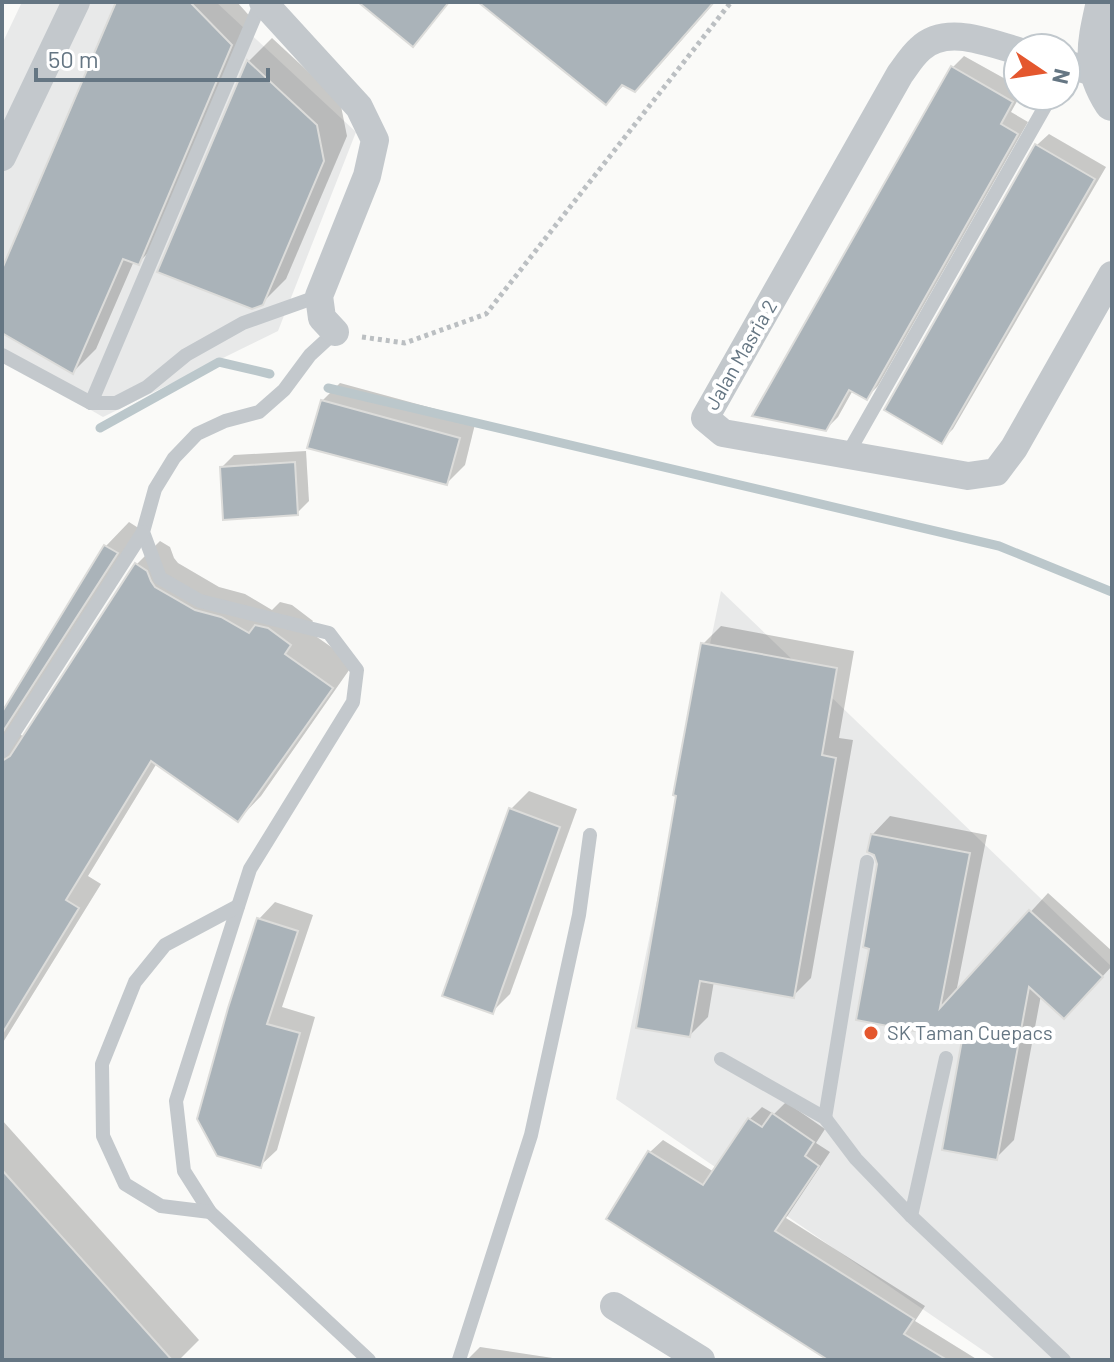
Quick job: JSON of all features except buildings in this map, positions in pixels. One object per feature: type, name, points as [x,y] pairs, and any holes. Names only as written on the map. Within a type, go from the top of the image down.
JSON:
[{"type":"street","points":[[2,157],[76,2]]},
{"type":"street","points":[[262,2],[359,107],[375,140],[367,176],[319,296],[322,318],[335,332]]},
{"type":"street","points":[[1082,75],[1095,52],[1104,2]]},
{"type":"street","name":"Jalan Masria 2","points":[[1002,47],[964,36],[938,38],[921,47],[900,74],[705,418],[723,433],[968,476],[996,472],[1014,448],[1112,275]]},
{"type":"street","points":[[614,1306],[701,1360]]},
{"type":"lane","points":[[91,403],[262,2]]},
{"type":"lane","points":[[847,455],[1042,112]]},
{"type":"lane","points":[[2,355],[91,403],[116,403],[147,387],[186,355],[243,323],[319,296]]},
{"type":"lane","points":[[2,751],[143,532],[155,489],[174,458],[197,434],[225,421],[259,412],[284,390],[310,355],[335,332]]},
{"type":"lane","points":[[143,532],[160,578],[200,601],[329,633],[357,670],[353,702],[250,869],[176,1101],[184,1171],[210,1212],[369,1360]]},
{"type":"lane","points":[[459,1360],[531,1135],[579,915],[590,835]]},
{"type":"lane","points":[[825,1118],[867,862]]},
{"type":"lane","points":[[210,1212],[161,1206],[125,1184],[103,1136],[102,1064],[135,982],[165,945],[238,906]]},
{"type":"lane","points":[[911,1216],[946,1058]]},
{"type":"lane","points":[[721,1059],[825,1118],[856,1159],[911,1216],[1064,1360]]},
{"type":"path","points":[[335,332],[405,343],[486,314],[731,2]]},
{"type":"shaded area","points":[[22,2],[216,2],[356,132],[278,331],[103,417],[2,359],[2,44]]},
{"type":"shaded area","name":"SK Taman Cuepacs","points":[[721,591],[1112,967],[1112,1360],[997,1360],[616,1099]]},
{"type":"waterway","points":[[100,428],[219,362],[270,374]]},
{"type":"waterway","points":[[328,388],[999,546],[1112,592]]},
{"type":"place","name":"SK Taman Cuepacs","points":[[871,1033]]}]
